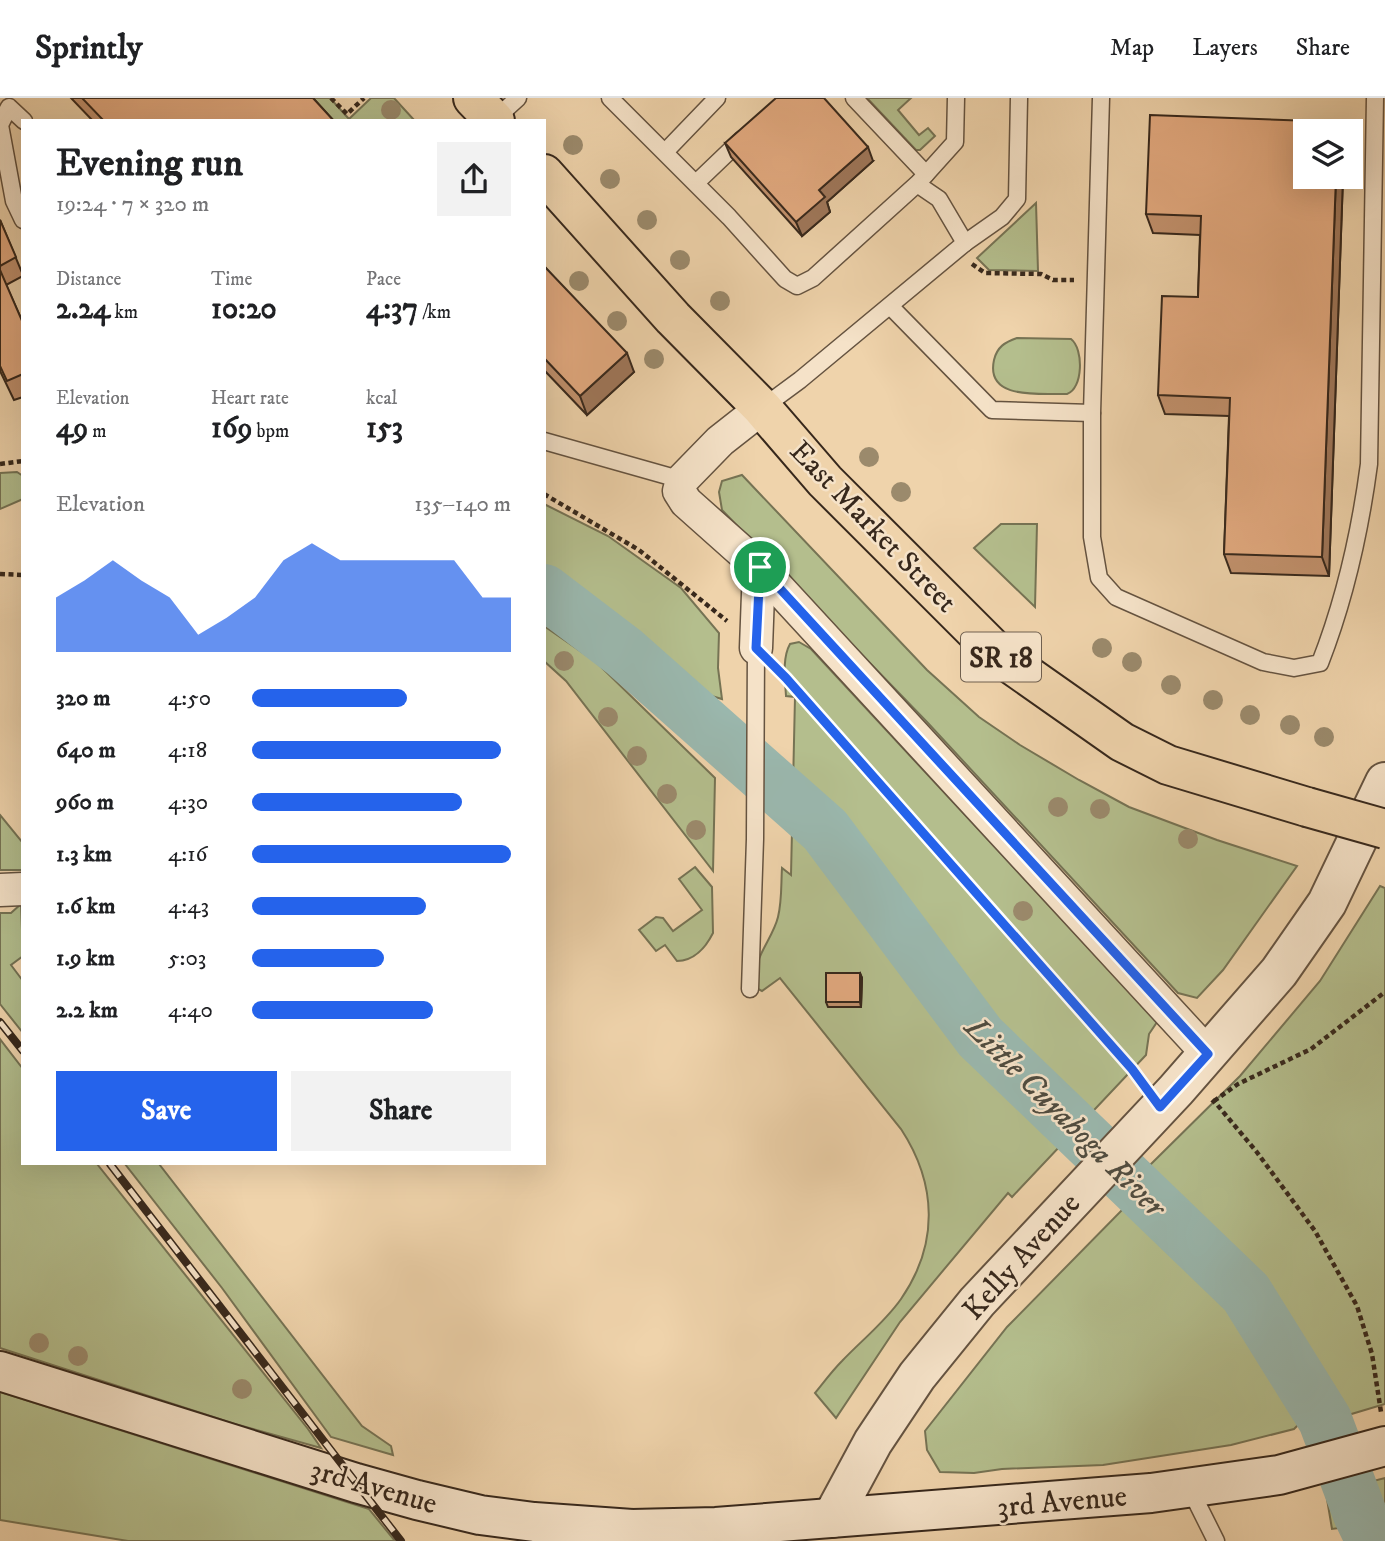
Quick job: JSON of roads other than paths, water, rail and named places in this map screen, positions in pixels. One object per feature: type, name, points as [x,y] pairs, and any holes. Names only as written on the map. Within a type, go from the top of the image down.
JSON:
[{"type":"main road","points":[[474,98],[492,119]]},
{"type":"main road","name":"East Market Street","points":[[546,176],[673,318],[762,408],[825,481],[1000,657],[1122,742],[1168,765],[1385,829]]},
{"type":"main road","name":"Kelly Avenue","points":[[826,1530],[873,1442],[916,1377],[976,1302],[1208,1054],[1279,972],[1327,903],[1385,782]]},
{"type":"main road","name":"3rd Avenue","points":[[0,1371],[356,1483],[480,1515],[632,1529],[716,1527],[826,1530],[984,1508],[1189,1488],[1279,1475],[1375,1438]]},
{"type":"street","points":[[762,408],[720,440],[682,480],[679,491],[686,502],[760,567],[1208,1054]]},
{"type":"street","points":[[756,648],[760,567]]},
{"type":"street","points":[[0,890],[21,889]]},
{"type":"lane","points":[[496,119],[517,98]]},
{"type":"lane","points":[[610,98],[696,183],[785,279],[797,286],[813,278],[921,179],[955,142],[956,98]]},
{"type":"lane","points":[[665,152],[717,98]]},
{"type":"lane","points":[[854,98],[939,199],[965,243]]},
{"type":"lane","points":[[762,408],[965,243],[1002,217],[1017,199],[1019,98]]},
{"type":"lane","points":[[1101,98],[1092,413],[1092,537],[1099,578],[1116,597],[1263,662],[1294,668],[1320,663],[1338,615],[1364,507],[1369,464],[1375,98]]},
{"type":"lane","points":[[21,216],[13,201],[0,125],[9,107],[22,119]]},
{"type":"lane","points":[[696,183],[756,126]]},
{"type":"lane","points":[[890,306],[992,410],[1092,413]]},
{"type":"lane","points":[[546,442],[682,480]]},
{"type":"lane","points":[[750,989],[755,839],[756,648]]},
{"type":"lane","points":[[1189,1488],[1216,1541]]},
{"type":"waterway","name":"Little Cuyahoga River","points":[[546,593],[624,652],[825,830],[980,1037],[1246,1293],[1325,1420],[1360,1514],[1373,1541]]},
{"type":"railway","points":[[0,1022],[21,1048]]},
{"type":"railway","points":[[111,1165],[401,1541]]}]
